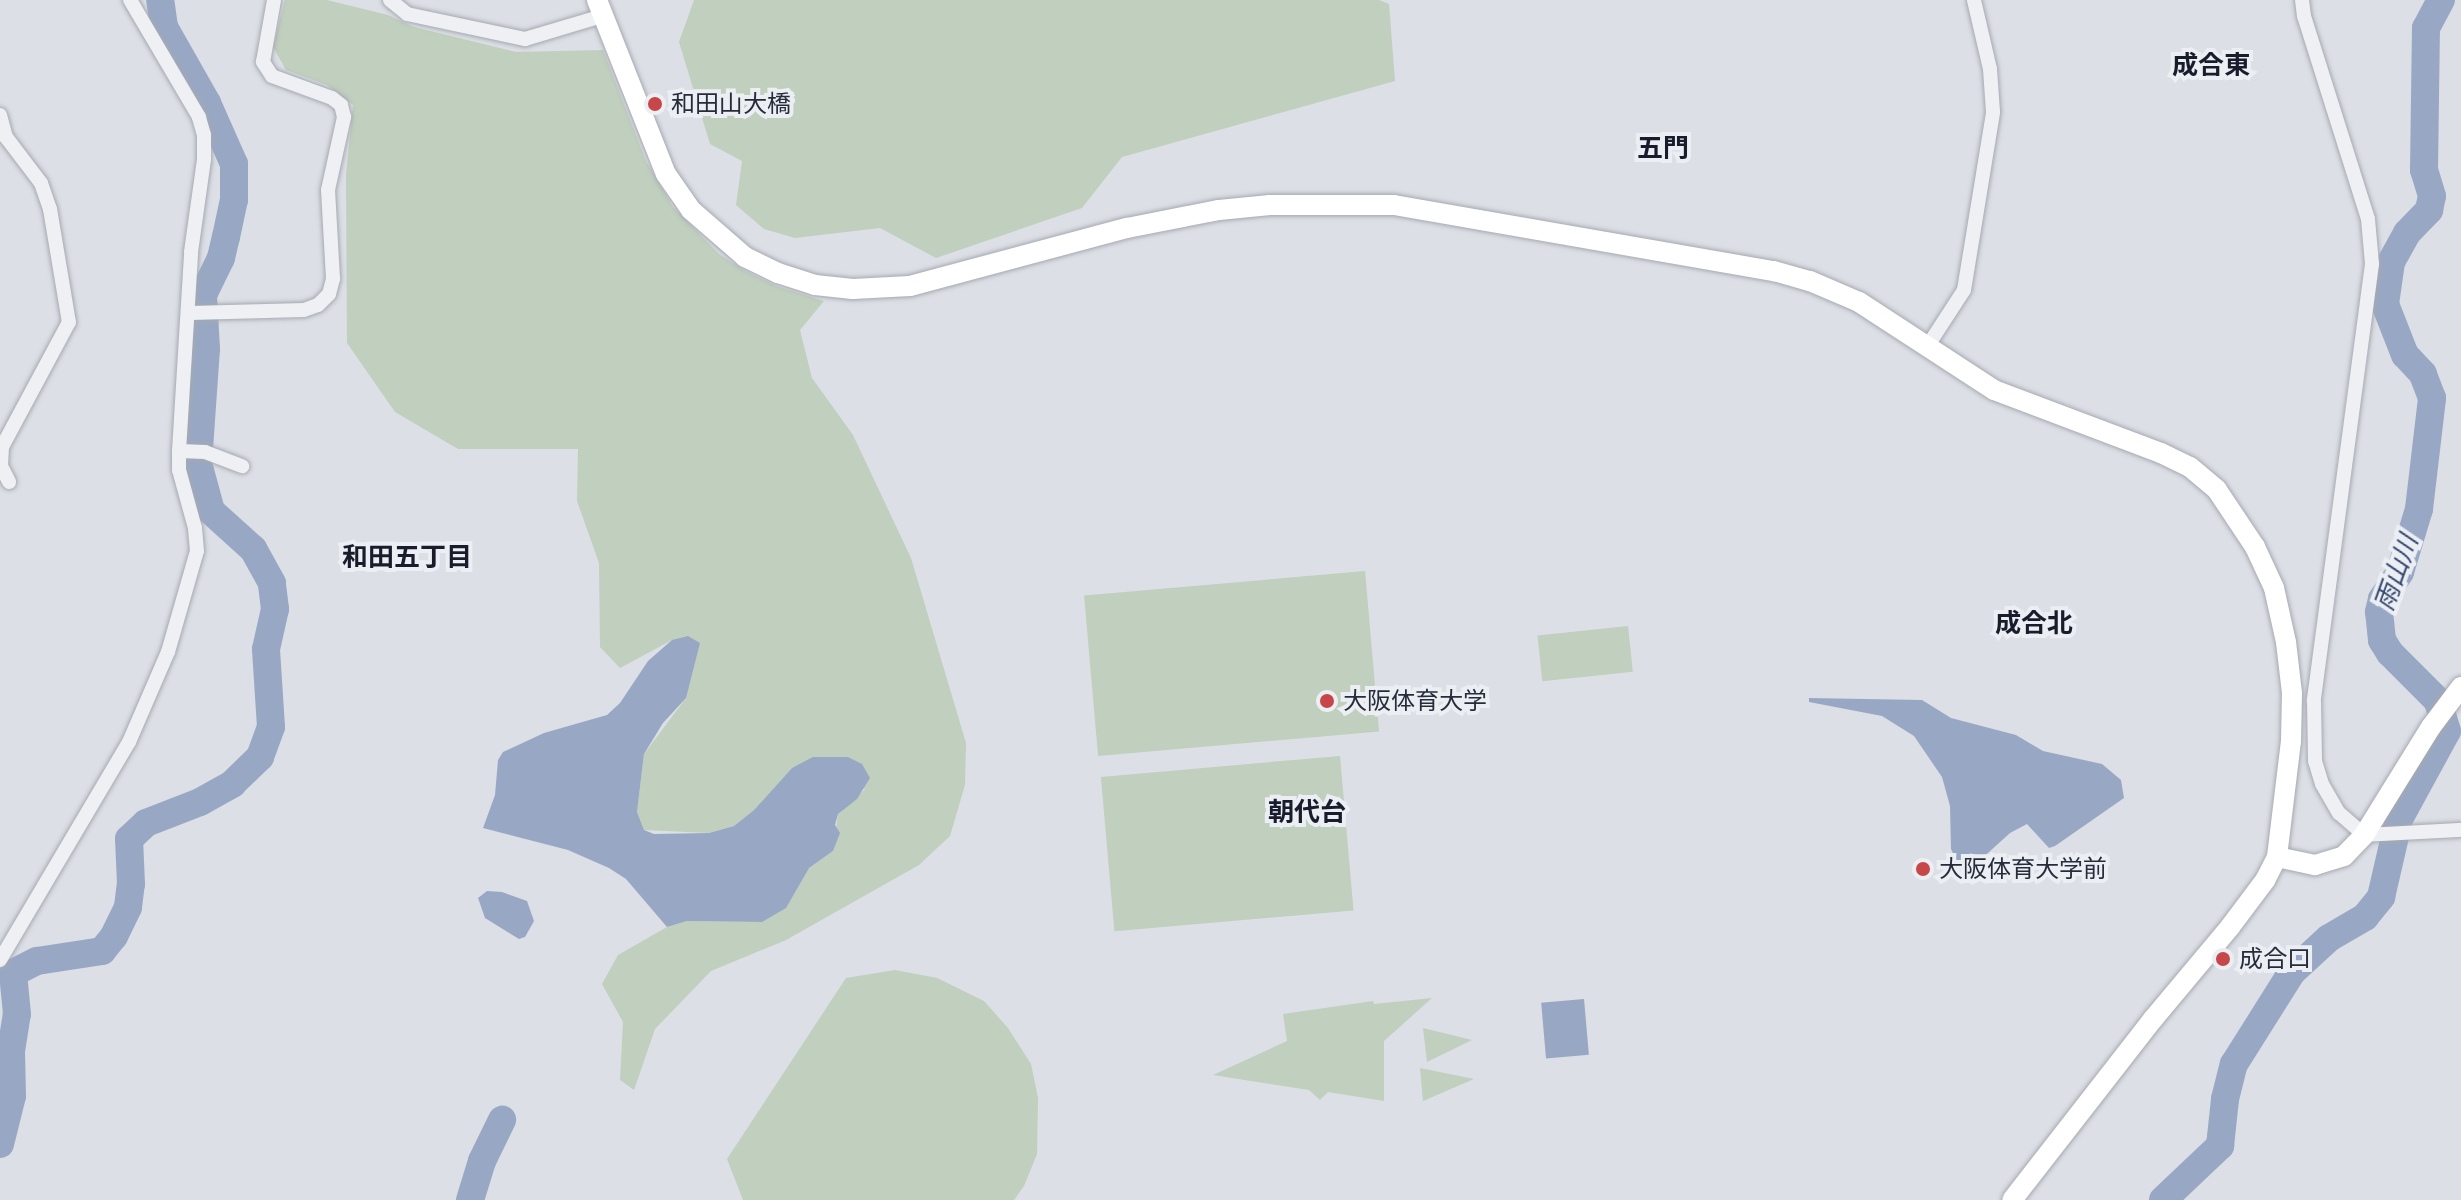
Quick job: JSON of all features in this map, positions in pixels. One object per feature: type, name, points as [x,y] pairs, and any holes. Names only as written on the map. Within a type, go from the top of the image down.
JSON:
[{"type":"street","points":[[0,960],[129,742],[168,652],[197,551],[195,528],[179,470],[191,452],[191,252],[204,159],[204,135],[181,86],[130,0]]},
{"type":"street","points":[[193,313],[304,310],[318,305],[329,294],[333,279],[328,190],[344,117],[341,105],[332,98],[289,86],[272,76],[263,62],[274,0]]},
{"type":"street","points":[[390,0],[407,14],[525,39],[599,8],[666,174],[691,210],[745,257],[778,273],[815,285],[853,289],[910,286],[1141,225],[1219,210],[1270,205],[1388,205],[1774,271],[1810,281],[1859,302],[1994,390],[2130,440],[2190,467],[2217,490],[2236,514],[2274,588],[2286,642],[2292,693],[2286,802],[2277,857],[2266,879],[2230,927],[2153,1019],[2012,1200]]},
{"type":"street","points":[[1927,347],[1964,290],[1993,112],[1990,69],[1974,0]]},
{"type":"street","points":[[2302,0],[2304,16],[2368,219],[2372,264],[2312,733],[2322,784],[2339,813],[2364,835],[2461,830]]},
{"type":"street","points":[[0,115],[6,137],[41,183],[50,209],[69,322],[2,447],[1,466],[9,482]]},
{"type":"street","points":[[191,452],[242,466]]},
{"type":"street","points":[[2277,857],[2315,865],[2344,856],[2364,835],[2431,727],[2461,687]]},
{"type":"green space","points":[[285,0],[327,0],[388,15],[414,27],[516,52],[603,50],[646,161],[673,207],[719,254],[745,271],[776,286],[824,301],[800,330],[812,378],[853,435],[911,558],[966,743],[965,785],[950,836],[919,865],[786,940],[711,971],[655,1029],[634,1090],[620,1080],[623,1022],[602,984],[618,955],[667,927],[687,921],[762,922],[809,868],[833,851],[838,814],[865,789],[792,768],[754,810],[734,826],[709,833],[644,830],[637,812],[644,754],[686,698],[672,640],[620,668],[600,647],[599,563],[577,501],[578,449],[458,449],[395,412],[347,343],[346,175],[353,105],[327,85],[286,70],[273,47]]},
{"type":"green space","points":[[694,0],[1379,0],[1389,4],[1395,81],[1122,157],[1082,208],[936,258],[880,228],[795,238],[764,229],[736,205],[742,161],[710,144],[679,42]]},
{"type":"green space","points":[[1365,571],[1379,731],[1098,756],[1084,596]]},
{"type":"green space","points":[[1628,626],[1633,672],[1542,681],[1537,636]]},
{"type":"green space","points":[[1340,756],[1354,910],[1114,931],[1101,777]]},
{"type":"green space","points":[[895,970],[937,978],[984,1001],[1008,1028],[1031,1064],[1038,1098],[1037,1154],[1024,1186],[1014,1200],[743,1200],[727,1159],[846,978]]},
{"type":"green space","points":[[1432,998],[1384,1041],[1384,1101],[1328,1092],[1320,1100],[1309,1090],[1213,1075],[1287,1041],[1283,1014],[1373,1001],[1374,1004]]},
{"type":"green space","points":[[1423,1028],[1472,1040],[1427,1062]]},
{"type":"green space","points":[[1420,1068],[1474,1079],[1423,1101]]},
{"type":"water","points":[[688,636],[700,643],[686,698],[663,723],[644,754],[637,812],[644,830],[654,834],[709,833],[734,826],[754,810],[792,768],[813,757],[848,757],[862,764],[870,778],[857,799],[838,814],[835,825],[840,833],[833,851],[809,868],[786,908],[762,922],[687,921],[667,927],[626,879],[609,868],[568,850],[483,828],[495,795],[498,760],[503,752],[544,733],[607,715],[620,703],[648,661],[672,640]]},
{"type":"water","points":[[1809,698],[1922,700],[1951,718],[2016,735],[2043,751],[2102,764],[2121,780],[2124,798],[2055,846],[2049,848],[2027,824],[2010,833],[1978,862],[1965,865],[1957,862],[1951,849],[1950,806],[1942,777],[1914,736],[1882,716],[1809,702]]},
{"type":"water","points":[[487,891],[502,892],[527,901],[534,921],[525,937],[519,939],[485,918],[478,898]]},
{"type":"water","points":[[1584,999],[1589,1055],[1546,1059],[1541,1003]]},
{"type":"waterway","points":[[0,1144],[12,1096],[11,1051],[17,1014],[13,973],[37,961],[102,951],[114,936],[128,907],[131,884],[129,839],[146,823],[200,802],[232,784],[260,757],[271,727],[266,649],[275,609],[272,583],[253,549],[211,511],[198,463],[206,349],[203,295],[221,258],[226,237],[234,200],[234,164],[207,103],[164,27],[160,0]]},
{"type":"waterway","name":"雨山川","points":[[2163,1200],[2220,1146],[2225,1099],[2234,1064],[2292,972],[2329,938],[2365,917],[2381,897],[2399,819],[2447,731],[2438,701],[2390,653],[2382,640],[2379,612],[2382,599],[2400,572],[2419,509],[2432,398],[2423,374],[2405,355],[2385,304],[2391,262],[2407,233],[2429,210],[2432,196],[2424,170],[2426,28],[2441,0]]},
{"type":"waterway","points":[[470,1200],[482,1161],[502,1120]]},
{"type":"place","name":"和田山大橋","points":[[655,104]]},
{"type":"place","name":"大阪体育大学","points":[[1327,701]]},
{"type":"place","name":"大阪体育大学前","points":[[1923,869]]},
{"type":"place","name":"成合口","points":[[2223,959]]},
{"type":"district","name":"成合東","points":[[2211,66]]},
{"type":"district","name":"五門","points":[[1663,149]]},
{"type":"district","name":"和田五丁目","points":[[407,558]]},
{"type":"district","name":"成合北","points":[[2034,624]]},
{"type":"district","name":"朝代台","points":[[1307,813]]}]
